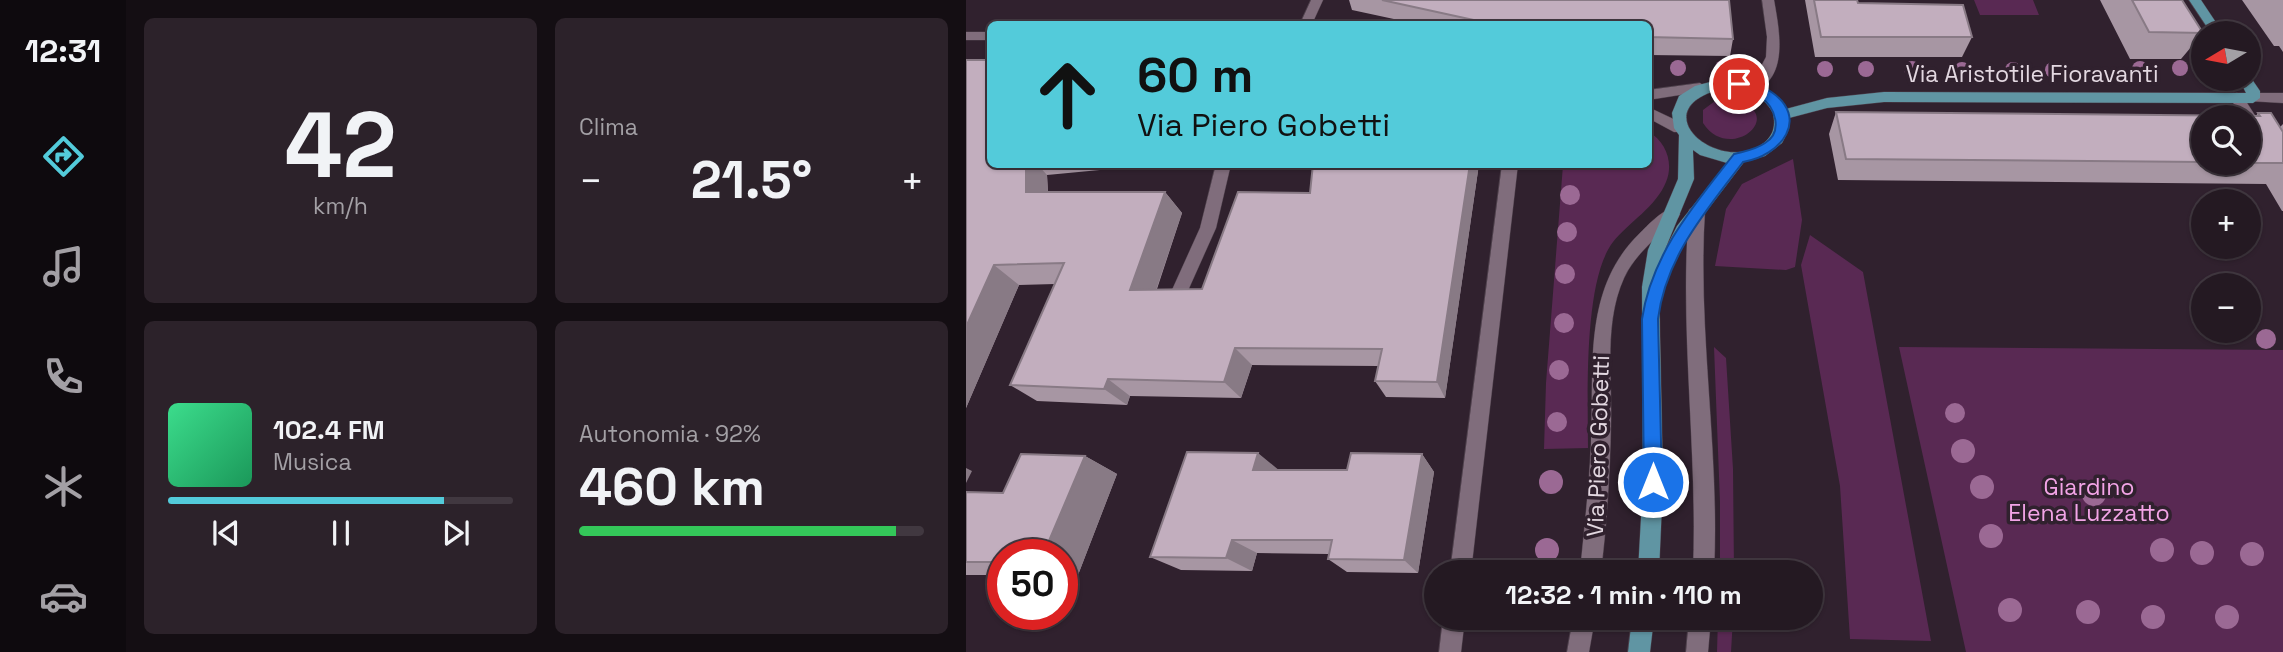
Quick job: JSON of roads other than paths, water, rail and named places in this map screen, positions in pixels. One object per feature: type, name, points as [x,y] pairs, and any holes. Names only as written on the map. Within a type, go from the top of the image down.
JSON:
[{"type":"main road","points":[[2195,0],[2209,21]]},
{"type":"main road","points":[[1725,83],[1752,87],[1773,100],[1782,115],[1783,128],[1773,145],[1752,156],[1739,158],[1708,153],[1682,133],[1677,120],[1680,104],[1700,88],[1725,83]]},
{"type":"main road","points":[[2245,98],[2253,91]]},
{"type":"main road","name":"Via Aristotile Fioravanti","points":[[1782,115],[1827,103],[1874,97],[2245,98]]},
{"type":"main road","name":"Via Piero Gobetti","points":[[1672,214],[1686,179],[1682,133]]},
{"type":"main road","points":[[1650,319],[1653,296],[1661,271],[1683,230],[1739,158]]},
{"type":"main road","points":[[1648,560],[1653,470],[1650,319],[1654,259],[1672,214]]},
{"type":"main road","points":[[1639,652],[1642,630]]},
{"type":"street","points":[[1308,21],[1317,0]]},
{"type":"street","points":[[1752,87],[1765,74],[1773,60],[1774,43],[1768,0]]},
{"type":"street","points":[[966,36],[987,36]]},
{"type":"street","points":[[1652,94],[1700,88]]},
{"type":"street","points":[[2245,98],[2246,105]]},
{"type":"street","name":"Via Aristotile Fioravanti","points":[[2245,98],[2283,98]]},
{"type":"street","points":[[1652,114],[1682,133]]},
{"type":"street","points":[[1180,290],[1208,228],[1223,168]]},
{"type":"street","points":[[1461,560],[1510,168]]},
{"type":"street","points":[[1697,210],[1693,283],[1703,440],[1704,560]]},
{"type":"street","name":"Via Piero Gobetti","points":[[1592,560],[1606,305],[1621,265],[1641,242],[1672,214]]},
{"type":"street","points":[[1450,652],[1453,630]]},
{"type":"street","points":[[1578,652],[1582,630]]},
{"type":"street","points":[[1697,652],[1699,630]]},
{"type":"park label","name":"Giardino Elena Luzzatto","points":[[2089,500]]}]
